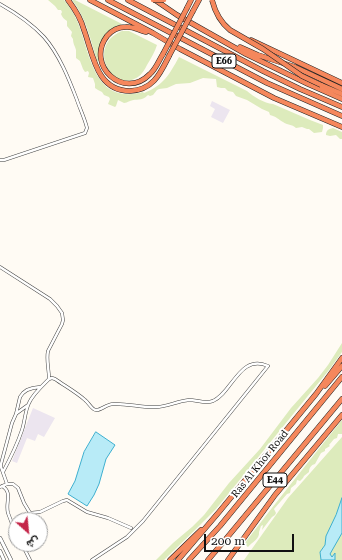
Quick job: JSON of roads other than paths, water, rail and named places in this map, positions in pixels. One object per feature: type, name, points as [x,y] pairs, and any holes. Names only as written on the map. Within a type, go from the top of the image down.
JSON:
[{"type":"highway","points":[[68,0],[81,20],[98,71],[111,85],[122,90],[132,91],[147,87],[158,77],[199,0]]},
{"type":"highway","points":[[90,0],[274,98],[342,127]]},
{"type":"highway","name":"E66","points":[[108,0],[266,83],[342,116]]},
{"type":"highway","name":"E66","points":[[128,0],[263,71],[342,107]]},
{"type":"highway","points":[[154,0],[164,0]]},
{"type":"highway","points":[[154,0],[177,15],[224,40],[258,55],[306,72],[342,88]]},
{"type":"highway","points":[[153,33],[127,27],[113,31],[104,40],[101,50],[101,60],[104,68],[119,82],[127,84],[143,80],[150,75],[163,54],[191,0]]},
{"type":"highway","points":[[212,0],[216,13],[222,23],[230,30],[262,49],[302,76],[342,94]]},
{"type":"highway","points":[[238,35],[342,83]]},
{"type":"highway","points":[[224,40],[246,54],[342,99]]},
{"type":"highway","points":[[178,560],[316,394],[342,358]]},
{"type":"highway","points":[[316,394],[342,366]]},
{"type":"highway","name":"Ras Al Khor Road","points":[[189,560],[220,526],[342,377]]},
{"type":"highway","name":"E44","points":[[208,560],[342,398]]},
{"type":"highway","points":[[228,560],[275,495],[342,415]]},
{"type":"highway","points":[[170,560],[219,512]]},
{"type":"street","points":[[0,4],[27,22],[44,37],[51,46],[71,86],[87,128],[85,133],[4,160],[0,160]]},
{"type":"street","points":[[0,267],[50,299],[62,313],[62,324],[47,354],[49,379]]},
{"type":"street","points":[[3,472],[12,456],[25,421],[28,405],[32,397],[49,379],[55,379],[83,398],[95,410],[99,410],[107,405],[114,404],[155,407],[187,400],[198,400],[205,403],[212,401],[220,396],[239,372],[245,368],[258,364],[268,366],[143,521],[127,537],[92,560]]},
{"type":"street","points":[[7,484],[1,467],[20,397],[29,389],[41,387]]},
{"type":"street","points":[[16,414],[28,405]]},
{"type":"street","points":[[1,486],[13,484],[18,488],[30,513],[40,512],[67,500],[87,512],[108,518],[131,528]]},
{"type":"street","points":[[1,486],[6,488],[8,492],[8,512]]},
{"type":"street","points":[[0,538],[11,560]]},
{"type":"street","points":[[0,551],[4,560]]},
{"type":"water","points":[[96,432],[115,445],[106,459],[99,484],[87,506],[68,494],[75,481],[84,452]]},
{"type":"water","points":[[342,498],[342,533],[330,554],[332,557],[335,553],[335,560],[321,560],[320,552],[325,545],[326,536]]}]
